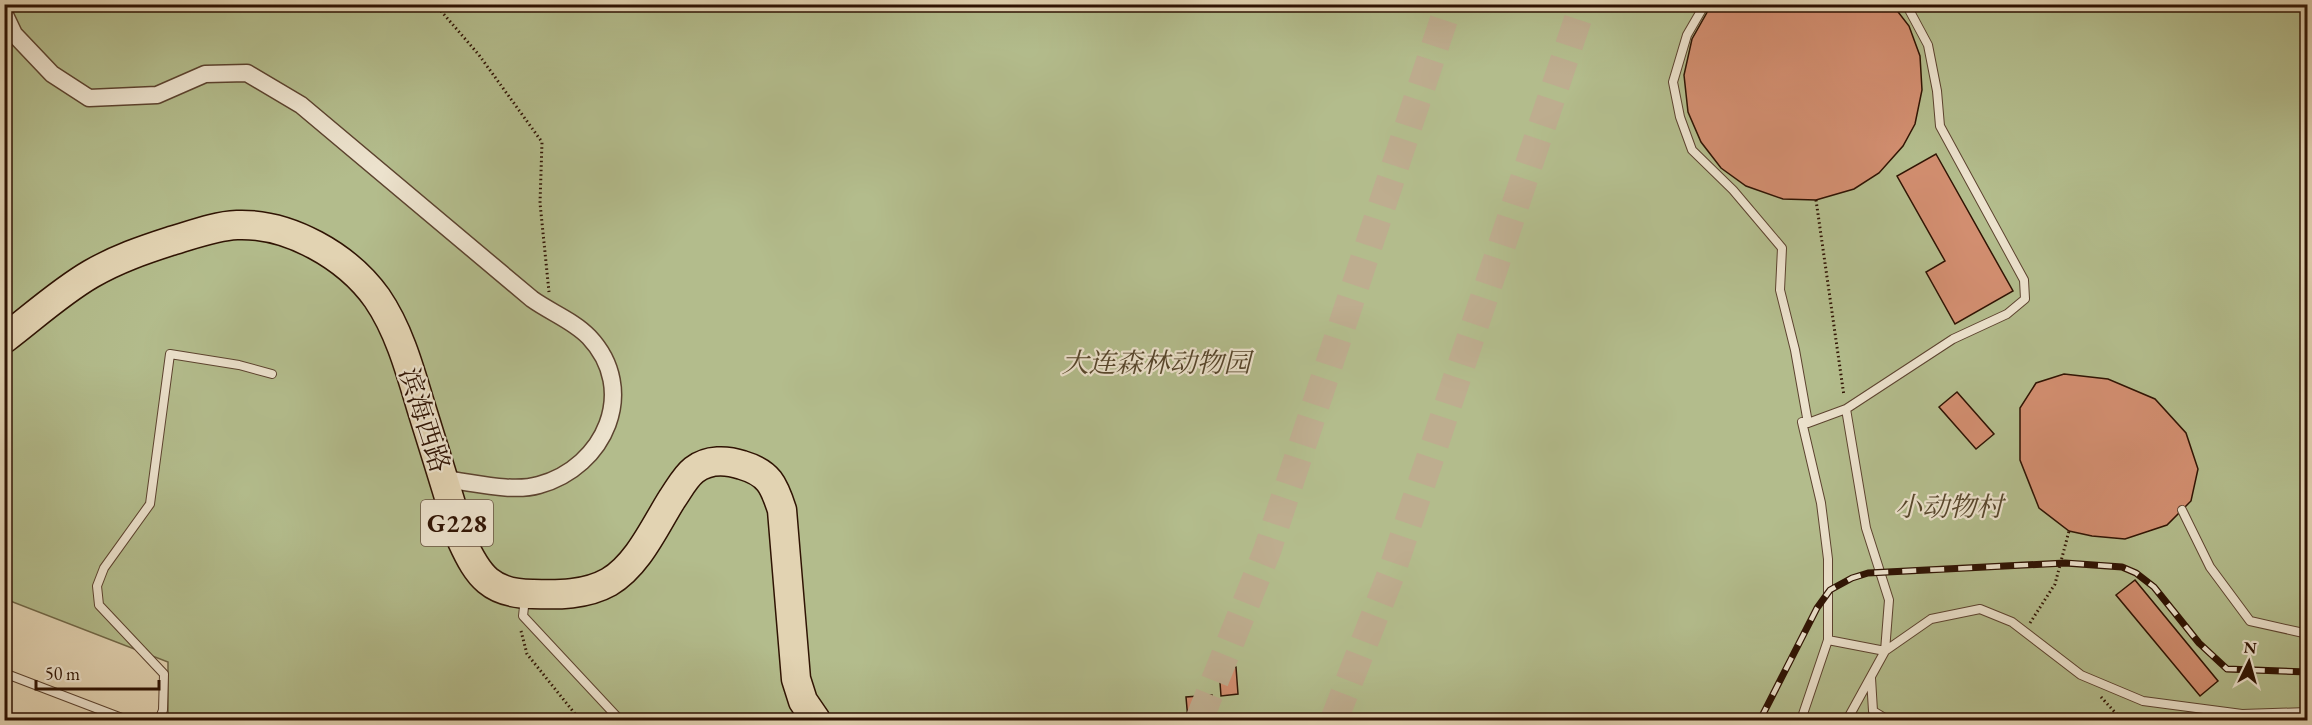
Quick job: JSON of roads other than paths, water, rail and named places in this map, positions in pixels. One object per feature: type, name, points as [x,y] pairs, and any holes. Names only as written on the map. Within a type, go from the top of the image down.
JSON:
[{"type":"highway","name":"滨海西路","points":[[4,339],[76,284],[110,263],[134,253],[212,229],[237,225],[263,227],[311,243],[356,274],[377,298],[401,347],[462,541],[474,566],[487,581],[524,605],[591,589],[609,582],[624,570],[638,553],[685,479],[695,469],[707,463],[721,461],[755,469],[767,478],[776,491],[783,510],[796,679],[803,700],[816,720]]},
{"type":"street","points":[[4,14],[14,34],[52,74],[89,98],[157,95],[205,74],[246,73],[301,105],[532,299],[573,324],[589,337],[601,353],[614,387],[613,406],[608,425],[590,454],[557,478],[539,485],[517,488],[443,479]]},
{"type":"lane","points":[[1705,4],[1687,34],[1673,82],[1680,117],[1692,150],[1733,190],[1782,248],[1780,290],[1795,350],[1808,423],[1846,409],[1953,339],[2007,314],[2025,299],[2024,280],[1940,126],[1937,91],[1928,45],[1906,4]]},
{"type":"lane","points":[[159,720],[163,710],[164,674],[99,605],[97,586],[104,568],[150,504],[170,354],[272,374]]},
{"type":"lane","points":[[1846,409],[1866,528],[1889,600],[1885,651],[1847,720]]},
{"type":"lane","points":[[1801,720],[1828,640],[1828,558],[1821,502],[1802,422]]},
{"type":"lane","points":[[2182,510],[2210,567],[2250,621],[2307,634]]},
{"type":"lane","points":[[524,605],[620,720]]},
{"type":"lane","points":[[1828,640],[1885,651],[1931,619],[1980,609],[2012,622],[2081,675],[2143,701],[2242,714],[2307,712]]},
{"type":"lane","points":[[4,673],[127,720]]},
{"type":"lane","points":[[1871,677],[1874,711],[1888,720]]},
{"type":"tunnel","points":[[1199,720],[1267,551],[1449,4]]},
{"type":"tunnel","points":[[1334,720],[1391,574],[1583,4]]},
{"type":"railway","points":[[1760,720],[1817,608],[1830,590],[1852,578],[1868,573],[2065,563],[2122,567],[2136,573],[2154,587],[2199,643],[2227,669],[2308,672]]},
{"type":"park label","name":"大连森林动物园","points":[[1156,362]]},
{"type":"park label","name":"小动物村","points":[[1949,506]]}]
